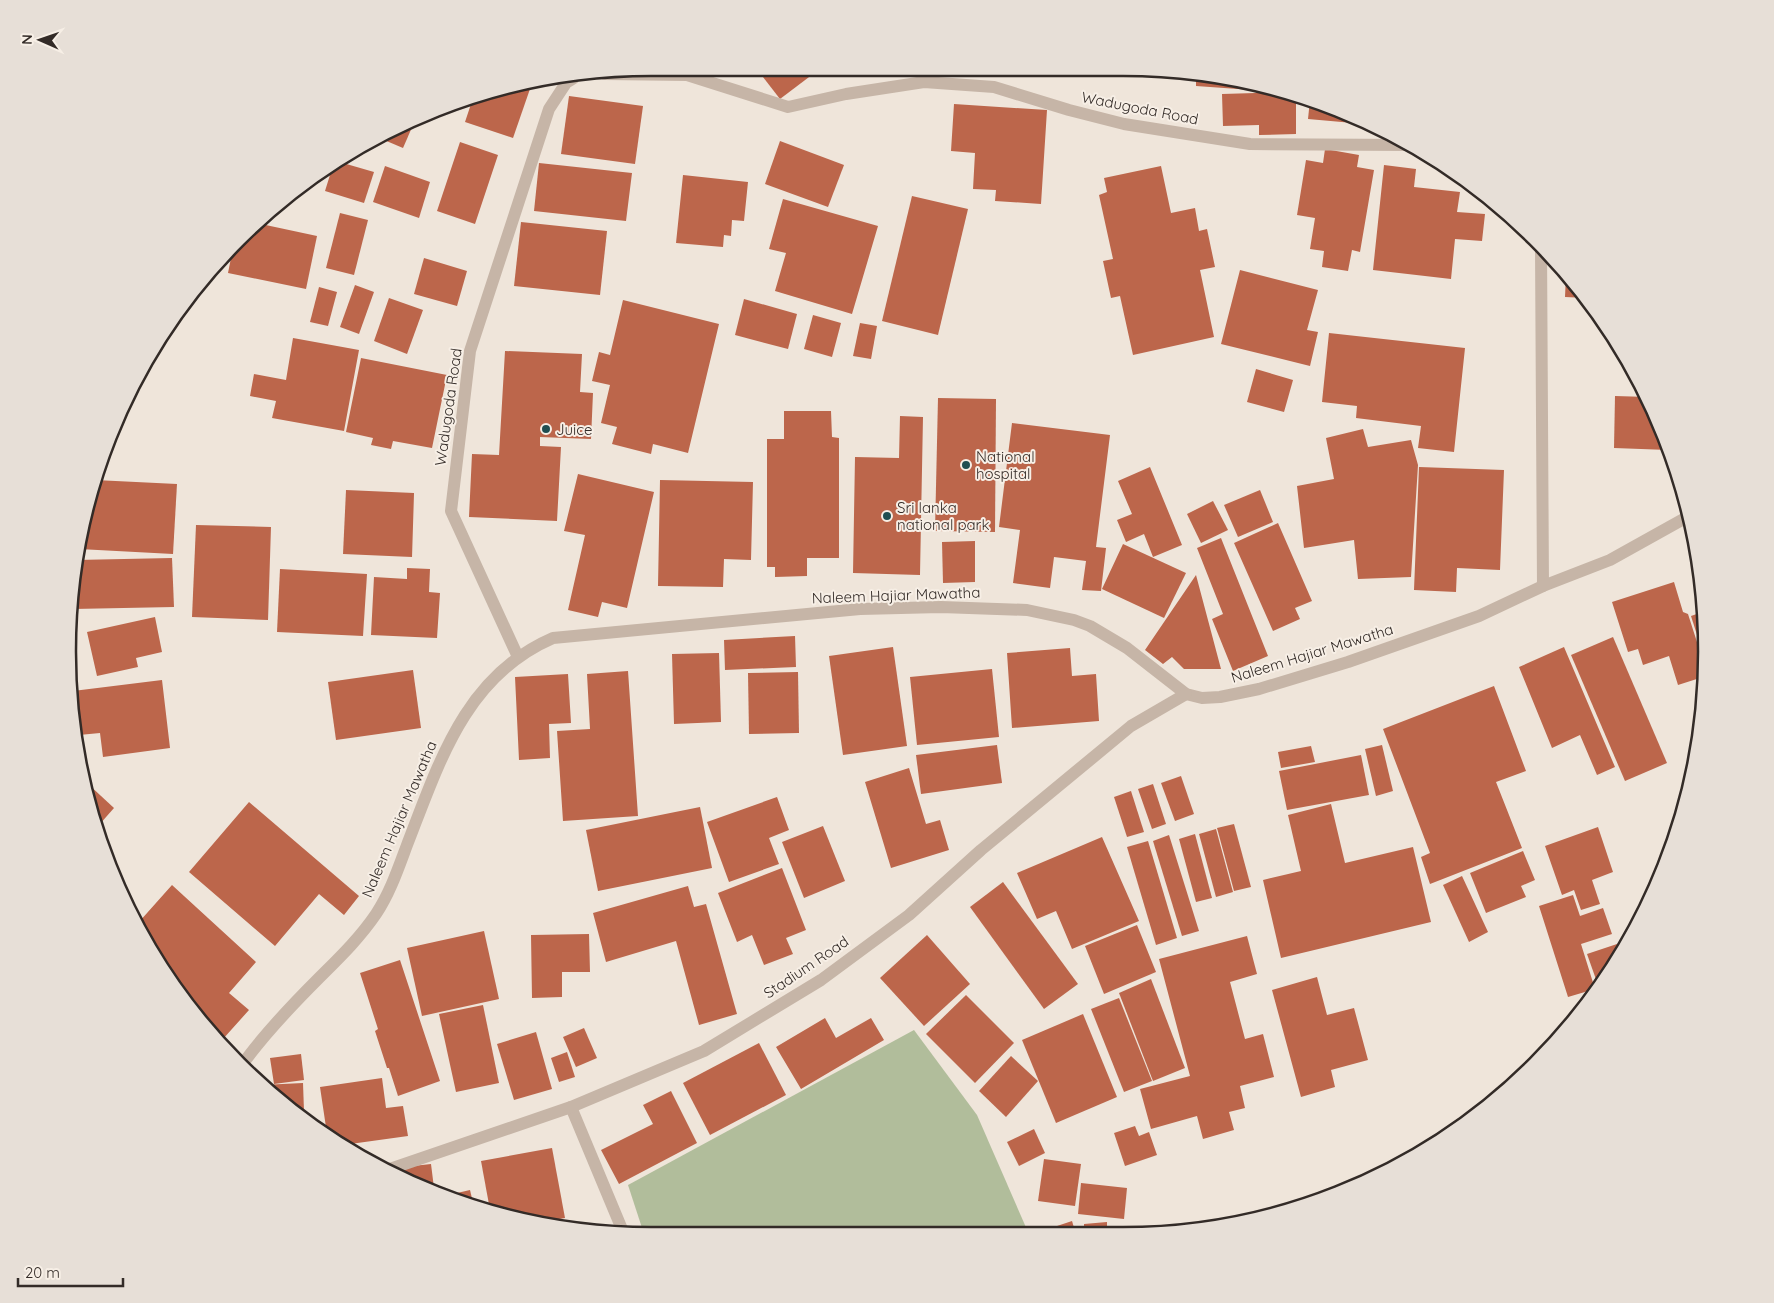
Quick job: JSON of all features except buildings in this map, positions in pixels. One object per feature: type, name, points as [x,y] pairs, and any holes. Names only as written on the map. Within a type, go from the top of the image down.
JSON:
[{"type":"street","name":"Wadugoda Road","points":[[690,76],[788,107],[846,94],[924,82],[994,87],[1124,124],[1250,144],[1394,145]]},
{"type":"street","name":"Wadugoda Road","points":[[518,657],[450,511],[470,351],[549,109],[567,82]]},
{"type":"street","points":[[1541,258],[1544,586]]},
{"type":"street","name":"Naleem Hajiar Mawatha","points":[[247,1059],[285,1013],[351,946],[375,915],[394,880],[438,763],[478,696],[498,674],[518,657],[534,646],[553,638],[766,616],[860,609],[941,607],[1027,610],[1074,620],[1090,626],[1126,648],[1186,694],[1202,698],[1220,697],[1259,689],[1348,662],[1479,616],[1544,586],[1610,560],[1682,520]]},
{"type":"street","name":"Stadium Road","points":[[397,1167],[572,1107],[704,1051],[821,980],[909,915],[981,850],[1131,726],[1186,694]]},
{"type":"street","points":[[572,1107],[621,1226]]},
{"type":"green space","points":[[914,1030],[977,1115],[1026,1227],[642,1227],[628,1185]]},
{"type":"place","name":"Juice","points":[[546,429]]},
{"type":"place","name":"National hospital","points":[[966,465]]},
{"type":"place","name":"Sri lanka national park","points":[[887,516]]}]
